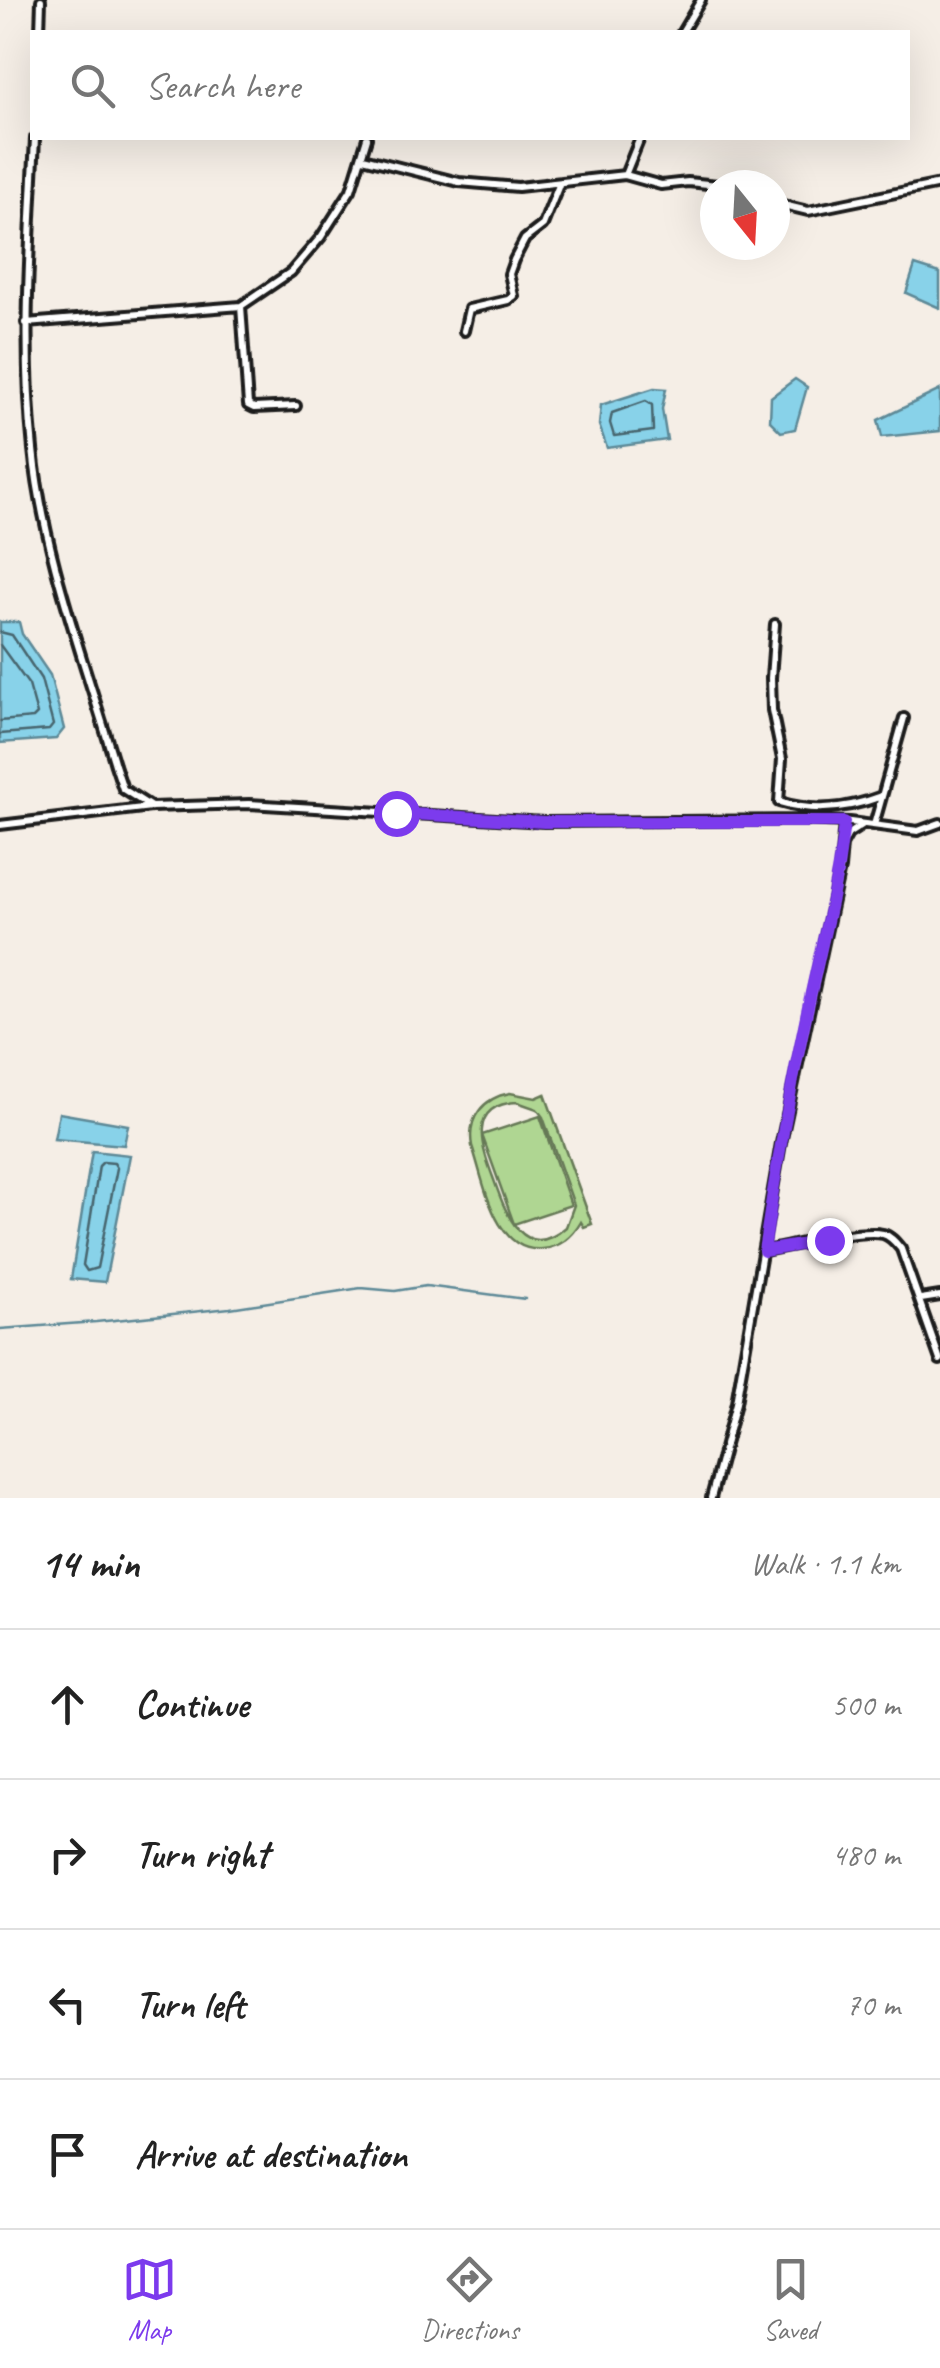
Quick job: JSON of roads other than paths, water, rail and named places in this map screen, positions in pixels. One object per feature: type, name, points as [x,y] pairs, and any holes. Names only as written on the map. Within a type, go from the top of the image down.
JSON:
[{"type":"street","points":[[40,30],[41,0]]},
{"type":"street","points":[[683,30],[701,0]]},
{"type":"street","points":[[35,140],[26,322],[33,452],[46,528],[119,777],[124,788],[151,807]]},
{"type":"street","points":[[26,322],[241,306],[291,272],[321,237],[351,190],[367,140]]},
{"type":"street","points":[[625,175],[639,140]]},
{"type":"street","points":[[363,158],[460,182],[518,187],[625,175],[661,185],[700,183]]},
{"type":"street","points":[[464,332],[468,310],[514,296],[509,274],[514,260],[525,239],[543,225],[559,184]]},
{"type":"street","points":[[790,206],[808,210],[940,184]]},
{"type":"street","points":[[241,306],[248,405],[296,406]]},
{"type":"street","points":[[775,624],[771,678],[772,710],[782,759],[779,802],[852,808],[882,796]]},
{"type":"street","points":[[841,848],[848,834],[871,825],[904,718]]},
{"type":"street","points":[[0,825],[151,807],[249,804],[544,822],[844,822],[918,831],[940,823]]},
{"type":"street","points":[[711,1498],[736,1402],[781,1143],[844,822]]},
{"type":"street","points":[[764,1251],[881,1234],[901,1249],[940,1360]]},
{"type":"street","points":[[921,1299],[940,1296]]},
{"type":"water","points":[[915,265],[940,273],[940,308],[906,293]]},
{"type":"water","points":[[795,379],[807,387],[795,429],[781,432],[770,421],[771,397]]},
{"type":"water","points":[[654,388],[666,389],[662,409],[667,440],[607,448],[599,425],[601,405]]},
{"type":"water","points":[[940,390],[940,431],[882,437],[878,420]]},
{"type":"water","points":[[0,622],[19,622],[22,634],[50,675],[64,729],[56,739],[0,743]]},
{"type":"water","points":[[59,1113],[128,1125],[124,1145],[54,1139]]},
{"type":"water","points":[[92,1151],[130,1155],[105,1282],[71,1279]]},
{"type":"waterway","points":[[0,1329],[230,1308],[361,1288],[395,1291],[426,1286],[525,1299]]}]
